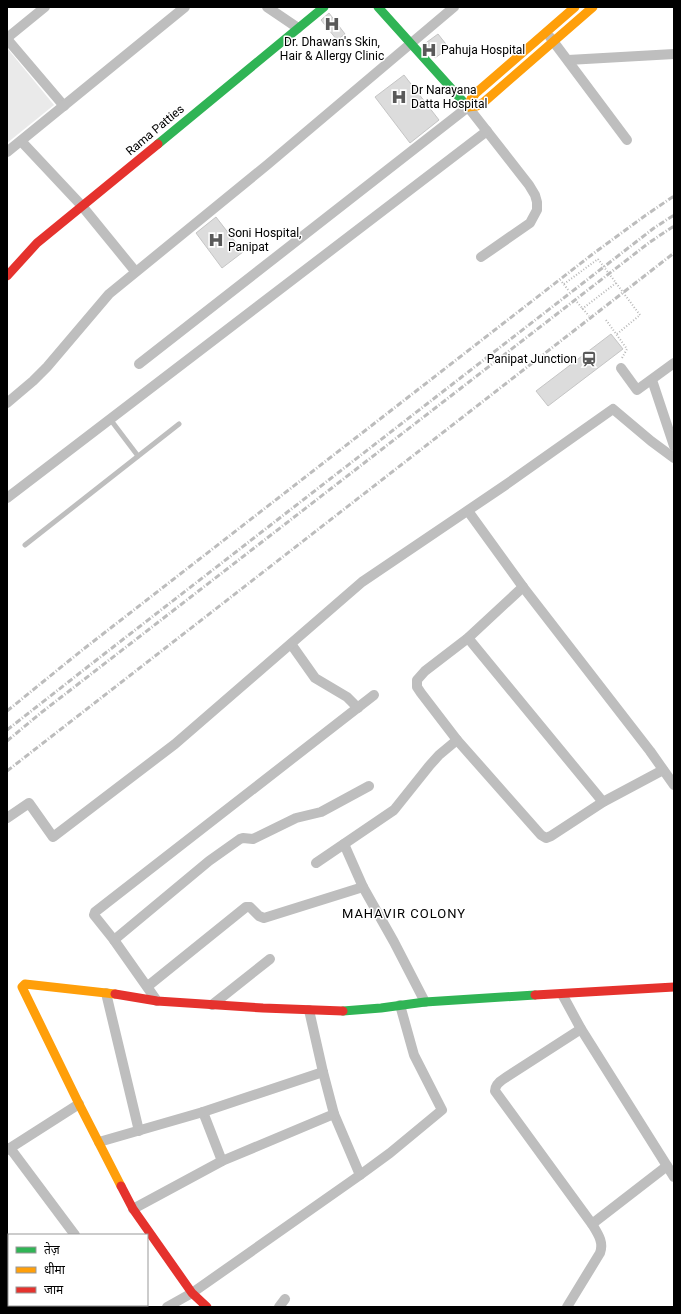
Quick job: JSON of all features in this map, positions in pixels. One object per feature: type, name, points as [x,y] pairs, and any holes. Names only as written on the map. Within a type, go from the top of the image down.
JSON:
[{"type":"street","points":[[44,7],[7,38],[64,106]]},
{"type":"street","points":[[7,152],[185,7]]},
{"type":"street","points":[[267,7],[298,28]]},
{"type":"street","name":"Rama Patties","points":[[8,274],[37,242],[324,7]]},
{"type":"street","points":[[378,7],[468,107],[529,185],[537,202],[537,210],[530,223],[481,257]]},
{"type":"street","points":[[7,403],[47,367],[109,294],[266,165],[454,7]]},
{"type":"street","points":[[139,364],[468,107],[471,99],[476,93],[575,7]]},
{"type":"street","points":[[468,107],[477,106],[484,102],[593,7]]},
{"type":"street","points":[[546,32],[627,140]]},
{"type":"street","points":[[568,60],[674,54]]},
{"type":"street","points":[[7,498],[487,131]]},
{"type":"street","points":[[21,140],[82,206],[136,271]]},
{"type":"street","points":[[621,368],[637,390],[674,363]]},
{"type":"street","points":[[652,380],[674,446]]},
{"type":"street","points":[[7,818],[29,803],[54,838],[175,744],[362,582],[468,511],[613,408],[651,442],[674,458]]},
{"type":"street","points":[[468,511],[523,587],[650,751],[662,770],[673,781]]},
{"type":"street","points":[[523,587],[468,638],[425,671],[417,680],[417,687],[421,693],[457,740],[543,837],[546,838],[603,802],[662,770]]},
{"type":"street","points":[[468,638],[603,802]]},
{"type":"street","points":[[291,644],[315,678],[347,697],[358,708]]},
{"type":"street","points":[[157,1001],[148,986],[114,940],[96,919],[94,915],[95,912],[374,695]]},
{"type":"street","points":[[316,863],[394,810],[439,755],[457,740]]},
{"type":"street","points":[[114,940],[209,861],[240,839],[253,839],[296,818],[323,811],[369,786]]},
{"type":"street","points":[[344,844],[363,887],[425,1002]]},
{"type":"street","points":[[148,986],[246,907],[250,907],[259,916],[264,918],[363,887]]},
{"type":"street","points":[[212,1005],[270,959]]},
{"type":"street","points":[[207,1307],[192,1293],[133,1209],[79,1104],[22,987],[25,984],[106,993],[157,1001],[343,1011],[425,1002],[674,986]]},
{"type":"street","points":[[106,993],[139,1131]]},
{"type":"street","points":[[562,994],[581,1029],[674,1177]]},
{"type":"street","points":[[167,1307],[192,1293],[360,1174],[442,1110],[414,1055],[400,1005]]},
{"type":"street","points":[[309,1010],[334,1114],[360,1174]]},
{"type":"street","points":[[567,1307],[600,1253],[602,1248],[601,1241],[592,1224],[495,1091],[498,1084],[505,1078],[581,1029]]},
{"type":"street","points":[[99,1142],[203,1112],[323,1072]]},
{"type":"street","points":[[74,1234],[9,1149],[79,1104]]},
{"type":"street","points":[[203,1112],[222,1161]]},
{"type":"street","points":[[133,1209],[222,1161],[334,1114]]},
{"type":"street","points":[[592,1224],[667,1166]]},
{"type":"lane","points":[[110,419],[138,456]]},
{"type":"lane","points":[[25,545],[179,424]]},
{"type":"path","points":[[569,291],[563,283],[574,277],[598,259],[640,315],[617,334]]},
{"type":"path","points":[[582,309],[616,283]]},
{"type":"path","points":[[577,302],[588,316]]},
{"type":"path","points":[[606,320],[627,348],[622,356],[621,368]]},
{"type":"shaded area","points":[[7,48],[54,105],[7,143]]},
{"type":"building","points":[[329,13],[345,34],[337,40],[321,20]]},
{"type":"building","points":[[438,34],[449,48],[435,58],[423,45]]},
{"type":"building","points":[[404,75],[439,120],[410,143],[375,97]]},
{"type":"building","points":[[216,217],[243,252],[222,268],[196,233]]},
{"type":"building","points":[[611,334],[623,349],[548,406],[536,391]]},
{"type":"railway","points":[[7,711],[81,651],[594,253],[674,196]]},
{"type":"railway","points":[[7,730],[654,228],[674,215]]},
{"type":"railway","points":[[7,741],[42,712],[650,242],[674,226]]},
{"type":"railway","points":[[7,771],[674,253]]},
{"type":"traffic: fast","points":[[158,144],[324,7]]},
{"type":"traffic: fast","points":[[378,7],[468,107]]},
{"type":"traffic: fast","points":[[343,1011],[425,1002],[535,995]]},
{"type":"traffic: slow","points":[[468,107],[471,99],[476,93],[575,7]]},
{"type":"traffic: slow","points":[[468,107],[477,106],[484,102],[593,7]]},
{"type":"traffic: slow","points":[[115,994],[25,984],[22,987],[121,1186]]},
{"type":"traffic: jam","points":[[7,276],[37,243],[158,144]]},
{"type":"traffic: jam","points":[[535,995],[674,987]]},
{"type":"traffic: jam","points":[[115,994],[157,1001],[263,1008],[343,1011]]},
{"type":"traffic: jam","points":[[121,1186],[133,1209],[192,1293],[207,1307]]},
{"type":"place","name":"Dr. Dhawan's Skin, Hair & Allergy Clinic","points":[[332,24]]},
{"type":"place","name":"Pahuja Hospital","points":[[429,50]]},
{"type":"place","name":"Dr Narayana Datta Hospital","points":[[399,97]]},
{"type":"place","name":"Soni Hospital, Panipat","points":[[216,240]]},
{"type":"place","name":"Panipat Junction","points":[[589,359]]},
{"type":"district","name":"MAHAVIR COLONY","points":[[404,913]]}]
